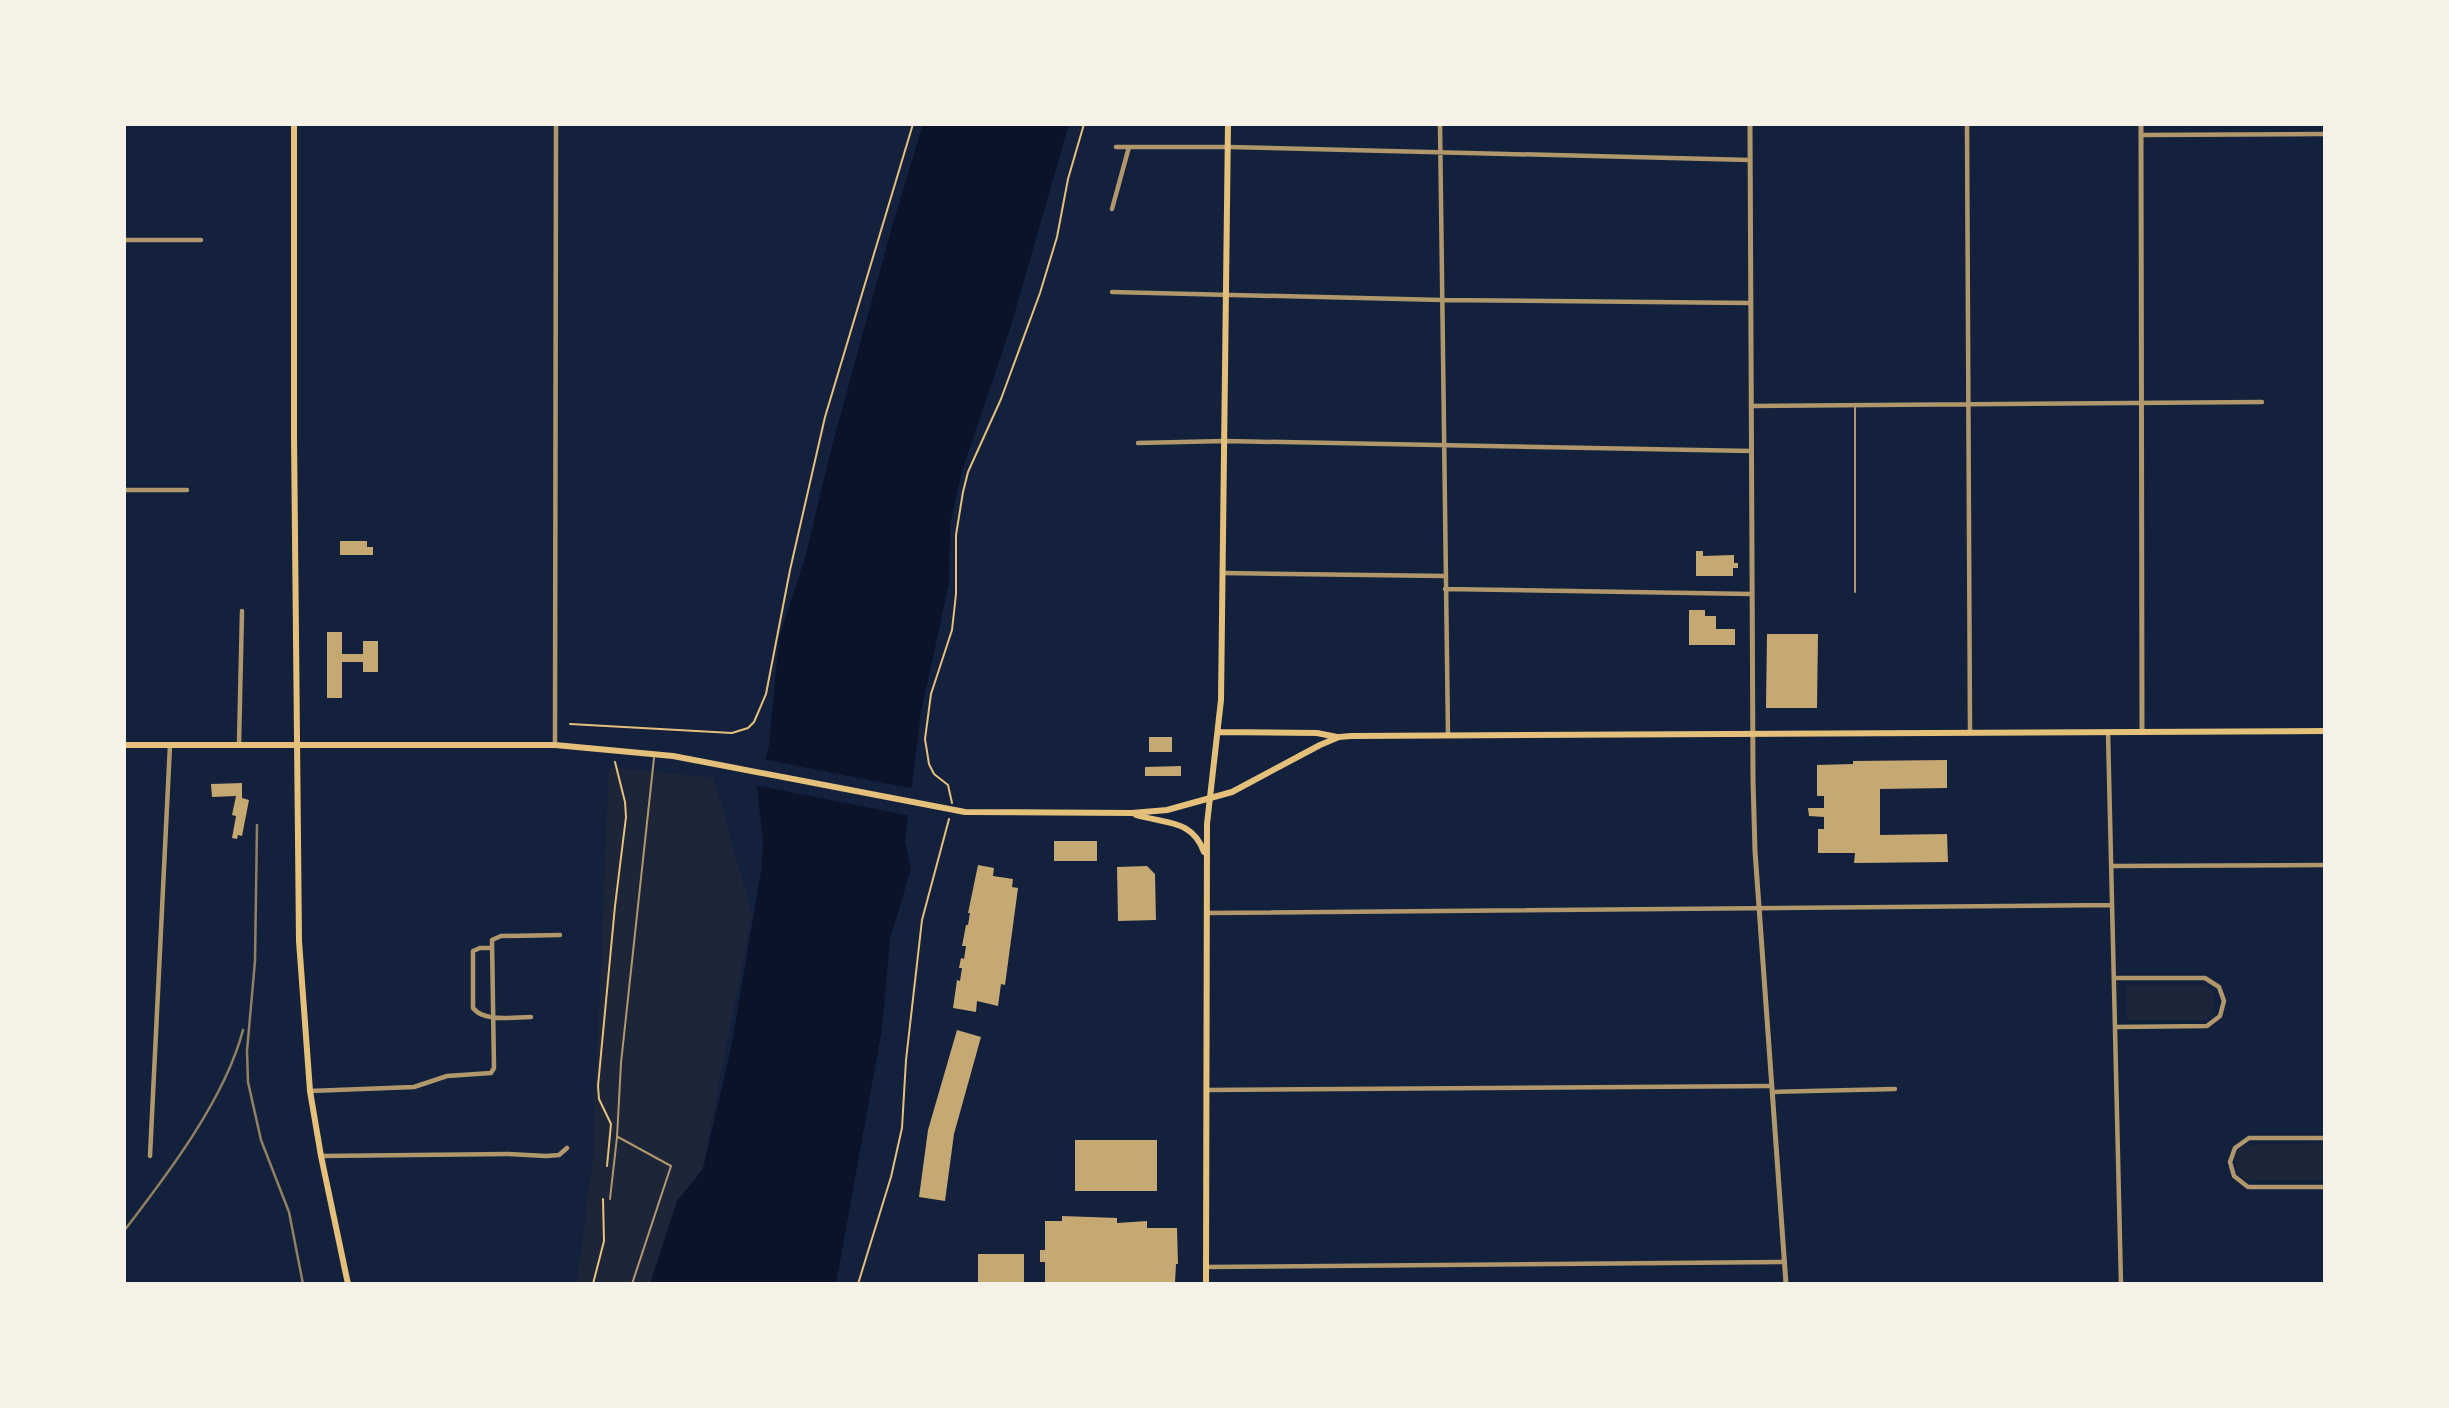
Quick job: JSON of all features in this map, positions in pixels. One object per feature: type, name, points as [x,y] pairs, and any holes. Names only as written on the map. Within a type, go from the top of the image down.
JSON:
[{"type":"main road","points":[[294,124],[299,941],[310,1091],[348,1284]]},
{"type":"main road","points":[[1206,1284],[1206,857],[1209,799],[1221,700],[1227,124]]},
{"type":"main road","points":[[1218,732],[1317,733],[1339,737],[2325,731]]},
{"type":"main road","points":[[124,745],[555,745],[654,753],[951,810],[997,814],[1132,813],[1167,810],[1232,792],[1307,751],[1339,737]]},
{"type":"main road","points":[[1132,813],[1185,827],[1198,837],[1206,857]]},
{"type":"street","points":[[555,745],[556,124]]},
{"type":"street","points":[[1440,124],[1448,735]]},
{"type":"street","points":[[1750,124],[1751,594],[1755,851],[1786,1284]]},
{"type":"street","points":[[1967,124],[1970,733]]},
{"type":"street","points":[[2141,124],[2142,731]]},
{"type":"street","points":[[2141,135],[2325,134]]},
{"type":"street","points":[[1116,147],[1228,147],[1750,160]]},
{"type":"street","points":[[1112,209],[1129,147]]},
{"type":"street","points":[[124,240],[201,240]]},
{"type":"street","points":[[1112,292],[1442,300],[1751,303]]},
{"type":"street","points":[[1751,406],[2262,402]]},
{"type":"street","points":[[1138,443],[1225,441],[1751,451]]},
{"type":"street","points":[[124,490],[187,490]]},
{"type":"street","points":[[1223,573],[1445,576]]},
{"type":"street","points":[[1445,589],[1751,594]]},
{"type":"street","points":[[239,744],[242,611]]},
{"type":"street","points":[[2108,732],[2121,1284]]},
{"type":"street","points":[[150,1156],[170,745]]},
{"type":"street","points":[[2111,866],[2325,865]]},
{"type":"street","points":[[1207,913],[2112,905]]},
{"type":"street","points":[[310,1091],[414,1087],[447,1076],[491,1073],[494,1068],[492,940],[498,936],[560,935]]},
{"type":"street","points":[[492,948],[473,951],[472,1001],[476,1012],[493,1017],[531,1017]]},
{"type":"street","points":[[2114,978],[2204,978],[2219,987],[2224,1001],[2220,1016],[2207,1026],[2115,1027]]},
{"type":"street","points":[[1206,1090],[1895,1089]]},
{"type":"street","points":[[2325,1138],[2249,1138],[2236,1146],[2230,1162],[2234,1176],[2248,1187],[2325,1187]]},
{"type":"street","points":[[321,1156],[546,1156],[559,1155],[567,1148]]},
{"type":"street","points":[[1206,1267],[1785,1262]]},
{"type":"lane","points":[[1854,592],[1855,406]]},
{"type":"lane","points":[[610,1199],[621,1063],[654,753]]},
{"type":"lane","points":[[617,1137],[671,1166],[632,1284]]},
{"type":"path","points":[[570,724],[732,733],[754,722],[766,694],[793,557],[825,417],[913,124]]},
{"type":"path","points":[[858,1284],[891,1177],[902,1128],[906,1060],[922,920],[953,799],[950,790],[929,764],[925,739],[931,694],[952,630],[956,594],[956,535],[962,492],[968,472],[1001,399],[1040,293],[1057,237],[1068,178],[1084,124]]},
{"type":"path","points":[[607,1168],[611,1124],[599,1099],[598,1086],[625,817],[625,803],[615,762]]},
{"type":"path","points":[[593,1284],[604,1241],[604,1190]]},
{"type":"shaded area","points":[[923,124],[1069,124],[1011,326],[962,471],[950,525],[949,583],[921,712],[905,841],[911,869],[890,939],[882,1029],[836,1284],[650,1284],[677,1201],[703,1169],[731,1048],[762,866],[763,841],[757,788],[769,746],[779,638],[806,554],[832,446]]},
{"type":"shaded area","points":[[609,767],[714,778],[752,915],[680,1284],[577,1284],[593,1158]]},
{"type":"shaded area","points":[[2127,985],[2206,985],[2213,993],[2213,1014],[2205,1020],[2127,1020]]},
{"type":"shaded area","points":[[2325,1143],[2325,1180],[2243,1179],[2236,1166],[2236,1157],[2244,1145]]},
{"type":"pier","points":[[762,759],[915,789],[911,816],[754,785]]},
{"type":"building","points":[[340,541],[367,541],[367,547],[373,547],[373,555],[340,555]]},
{"type":"building","points":[[1696,551],[1703,551],[1703,556],[1734,555],[1734,563],[1738,563],[1738,568],[1733,568],[1733,576],[1696,576]]},
{"type":"building","points":[[1689,610],[1705,610],[1705,616],[1716,616],[1716,629],[1735,629],[1735,645],[1689,645]]},
{"type":"building","points":[[327,632],[342,632],[342,654],[363,654],[363,641],[378,641],[378,672],[363,672],[363,662],[342,662],[342,698],[327,698]]},
{"type":"building","points":[[1767,634],[1818,634],[1817,708],[1766,708]]},
{"type":"building","points":[[1149,737],[1172,737],[1172,752],[1149,752]]},
{"type":"building","points":[[1947,760],[1947,788],[1880,789],[1880,835],[1947,834],[1948,862],[1854,863],[1855,853],[1818,853],[1818,829],[1824,829],[1824,817],[1809,816],[1808,808],[1824,808],[1824,796],[1817,796],[1817,765],[1853,764],[1853,761]]},
{"type":"building","points":[[1181,766],[1181,776],[1145,776],[1145,767]]},
{"type":"building","points":[[242,783],[242,798],[249,800],[242,836],[238,835],[237,839],[232,838],[236,816],[232,815],[236,796],[212,797],[211,784]]},
{"type":"building","points":[[1054,841],[1097,841],[1097,861],[1054,861]]},
{"type":"building","points":[[978,865],[994,868],[993,876],[1013,879],[1012,887],[1018,888],[1005,985],[1001,984],[998,1006],[977,1001],[976,1012],[953,1008],[957,980],[960,981],[961,958],[964,959],[966,946],[962,946]]},
{"type":"building","points":[[1147,866],[1155,874],[1156,920],[1118,921],[1117,867]]},
{"type":"building","points":[[957,1030],[981,1037],[954,1134],[945,1201],[919,1197],[928,1130]]},
{"type":"building","points":[[1075,1140],[1157,1140],[1157,1191],[1075,1191]]},
{"type":"building","points":[[1062,1216],[1117,1218],[1117,1223],[1147,1221],[1147,1228],[1177,1228],[1178,1264],[1175,1283],[1045,1284],[1045,1262],[1040,1262],[1040,1250],[1045,1250],[1045,1221],[1062,1221]]},
{"type":"building","points":[[978,1254],[1024,1254],[1024,1284],[978,1284]]},
{"type":"railway","points":[[257,825],[255,961],[247,1051],[248,1082],[261,1140],[289,1212],[303,1284]]},
{"type":"railway","points":[[124,1231],[176,1161],[209,1109],[223,1083],[243,1030]]}]
